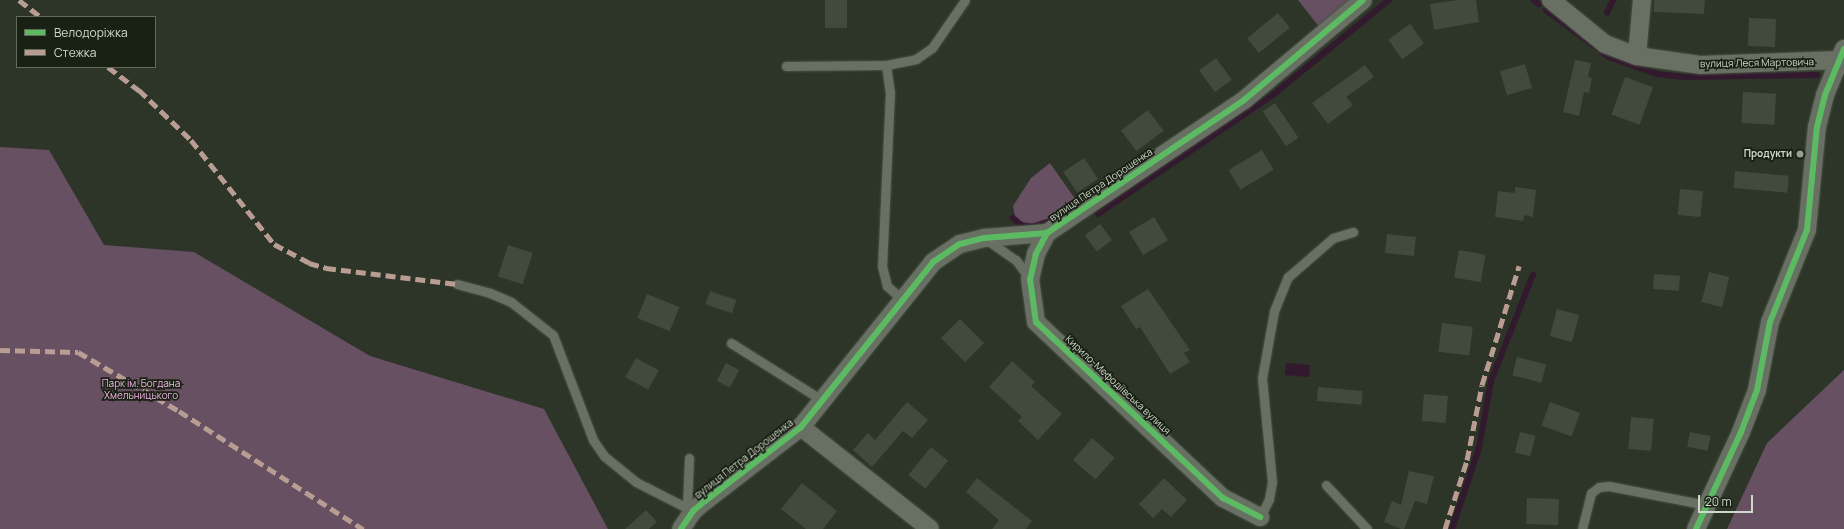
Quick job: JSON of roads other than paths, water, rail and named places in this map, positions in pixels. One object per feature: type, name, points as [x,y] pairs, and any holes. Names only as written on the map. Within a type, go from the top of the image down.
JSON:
[{"type":"street","name":"вулиця Петра Дорошенка","points":[[681,529],[690,509],[801,427],[933,262],[960,244],[984,238],[1047,233],[1244,100],[1363,0]]},
{"type":"street","name":"вулиця Леся Мартовича","points":[[1551,0],[1605,44],[1637,56],[1701,65],[1841,55]]},
{"type":"street","points":[[1637,56],[1642,0]]},
{"type":"street","points":[[1696,529],[1744,425],[1757,390],[1770,322],[1807,230],[1817,127],[1841,55]]},
{"type":"street","name":"Кирило-Мефодіївська вулиця","points":[[1047,233],[1036,254],[1030,279],[1036,322],[1224,498],[1260,517]]},
{"type":"street","name":"вулиця Петра Дорошенка","points":[[801,427],[930,529]]},
{"type":"lane","points":[[786,66],[886,65],[925,54],[965,0]]},
{"type":"lane","points":[[886,65],[890,92],[882,266],[888,286],[902,299]]},
{"type":"lane","points":[[1260,517],[1269,499],[1272,482],[1262,378],[1274,311],[1288,277],[1333,238],[1353,232]]},
{"type":"lane","points":[[984,238],[1016,260],[1030,279]]},
{"type":"lane","points":[[456,284],[490,293],[511,302],[553,335],[593,440],[604,456],[636,482],[690,509],[689,458]]},
{"type":"lane","points":[[731,343],[822,400]]},
{"type":"lane","points":[[1326,485],[1367,529]]},
{"type":"lane","points":[[1582,529],[1591,493],[1599,487],[1609,486],[1707,505]]},
{"type":"waterway","points":[[1098,214],[1273,95],[1389,0]]},
{"type":"waterway","points":[[1534,0],[1539,4]]},
{"type":"waterway","points":[[1607,13],[1613,0]]},
{"type":"waterway","points":[[1546,10],[1609,57],[1657,74],[1687,77],[1817,75]]},
{"type":"waterway","points":[[1013,218],[1022,225],[1032,227],[1051,221]]},
{"type":"waterway","points":[[1452,529],[1479,448],[1491,381],[1533,275]]},
{"type":"place","name":"Продукти","points":[[1800,154]]},
{"type":"park label","name":"Парк ім. Богдана Хмельницького","points":[[141,388]]}]
